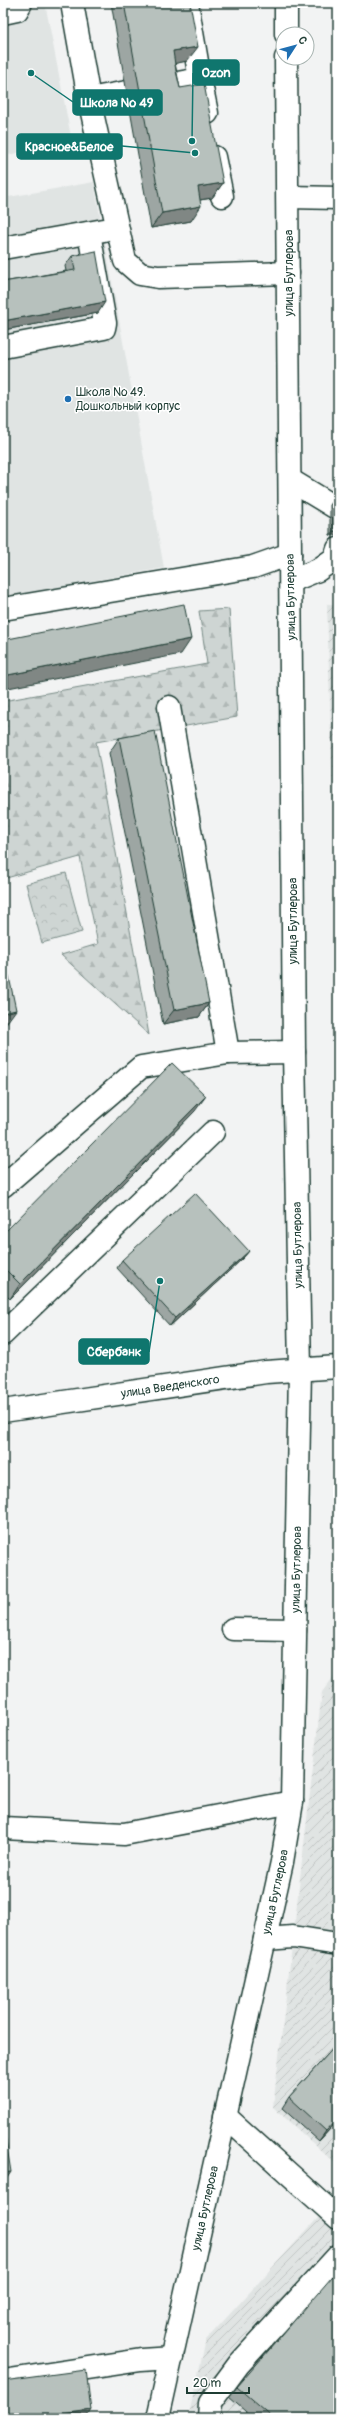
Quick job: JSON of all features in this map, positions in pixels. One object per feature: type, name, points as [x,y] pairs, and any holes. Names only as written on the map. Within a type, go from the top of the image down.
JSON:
[{"type":"street","points":[[3,13],[17,10],[21,3]]},
{"type":"street","points":[[72,3],[89,99],[125,261],[140,274],[158,277],[288,273]]},
{"type":"street","points":[[187,3],[222,196]]},
{"type":"street","points":[[286,3],[286,26]]},
{"type":"street","name":"улица Бутлерова","points":[[158,2418],[282,1862],[292,1802],[300,1369],[294,1052],[286,66]]},
{"type":"street","points":[[166,85],[200,79]]},
{"type":"street","points":[[89,99],[127,92]]},
{"type":"street","points":[[288,197],[338,198]]},
{"type":"street","points":[[3,248],[118,228]]},
{"type":"street","points":[[3,347],[104,328],[105,323],[89,233]]},
{"type":"street","points":[[290,480],[338,509]]},
{"type":"street","points":[[291,581],[318,570],[335,558],[338,549]]},
{"type":"street","points":[[3,609],[253,567],[290,554]]},
{"type":"street","points":[[169,707],[228,1053]]},
{"type":"street","points":[[3,1186],[141,1067],[228,1053],[294,1052]]},
{"type":"street","points":[[3,1334],[213,1132]]},
{"type":"street","name":"улица Введенского","points":[[3,1412],[300,1369],[338,1367]]},
{"type":"street","points":[[233,1629],[295,1630]]},
{"type":"street","points":[[3,1828],[124,1834],[292,1802]]},
{"type":"street","points":[[265,1939],[293,1937],[338,1944]]},
{"type":"street","points":[[225,2116],[338,2218]]},
{"type":"street","points":[[210,2418],[210,2403],[240,2364],[338,2256]]},
{"type":"street","points":[[3,2382],[141,2360],[172,2358]]},
{"type":"shaded area","points":[[3,3],[45,3],[72,142],[3,156]]},
{"type":"shaded area","name":"Школа № 49. Дошкольный корпус","points":[[94,182],[164,568],[3,597],[3,198]]},
{"type":"shaded area","points":[[327,604],[338,604],[338,977],[334,838]]},
{"type":"shaded area","points":[[338,1671],[338,2166],[273,2107],[322,1692]]},
{"type":"shaded area","points":[[338,2196],[338,2418],[188,2418],[206,2340]]},
{"type":"green space","points":[[229,609],[237,717],[96,742],[149,1035],[61,955],[98,944],[80,857],[3,879],[3,701],[207,664],[199,611]]},
{"type":"green space","points":[[66,873],[82,932],[42,943],[26,884]]},
{"type":"building","points":[[124,3],[190,3],[198,47],[173,51],[176,71],[180,88],[204,84],[223,183],[198,187],[201,206],[162,213]]},
{"type":"building","points":[[96,251],[105,302],[3,321],[3,282],[75,270],[72,256]]},
{"type":"building","points":[[333,501],[338,501],[338,531],[333,531]]},
{"type":"building","points":[[184,604],[191,639],[3,676],[3,640]]},
{"type":"building","points":[[155,731],[209,1003],[174,1010],[119,738]]},
{"type":"building","points":[[8,972],[16,1010],[3,1013],[3,973]]},
{"type":"building","points":[[172,1063],[206,1096],[20,1284],[3,1267],[3,1234]]},
{"type":"building","points":[[195,1193],[249,1251],[175,1318],[122,1260]]},
{"type":"building","points":[[338,2043],[338,2118],[326,2131],[289,2097]]},
{"type":"building","points":[[3,2122],[11,2172],[3,2173]]},
{"type":"building","points":[[338,2270],[338,2418],[273,2418],[237,2387]]},
{"type":"building","points":[[86,2370],[91,2410],[33,2418],[3,2418],[3,2381]]},
{"type":"place","name":"Школа № 49","points":[[31,73]]},
{"type":"place","name":"Ozon","points":[[192,141]]},
{"type":"place","name":"Красное&Белое","points":[[195,153]]},
{"type":"place","name":"Школа № 49. Дошкольный корпус","points":[[68,399]]},
{"type":"place","name":"Сбербанк","points":[[160,1281]]}]
